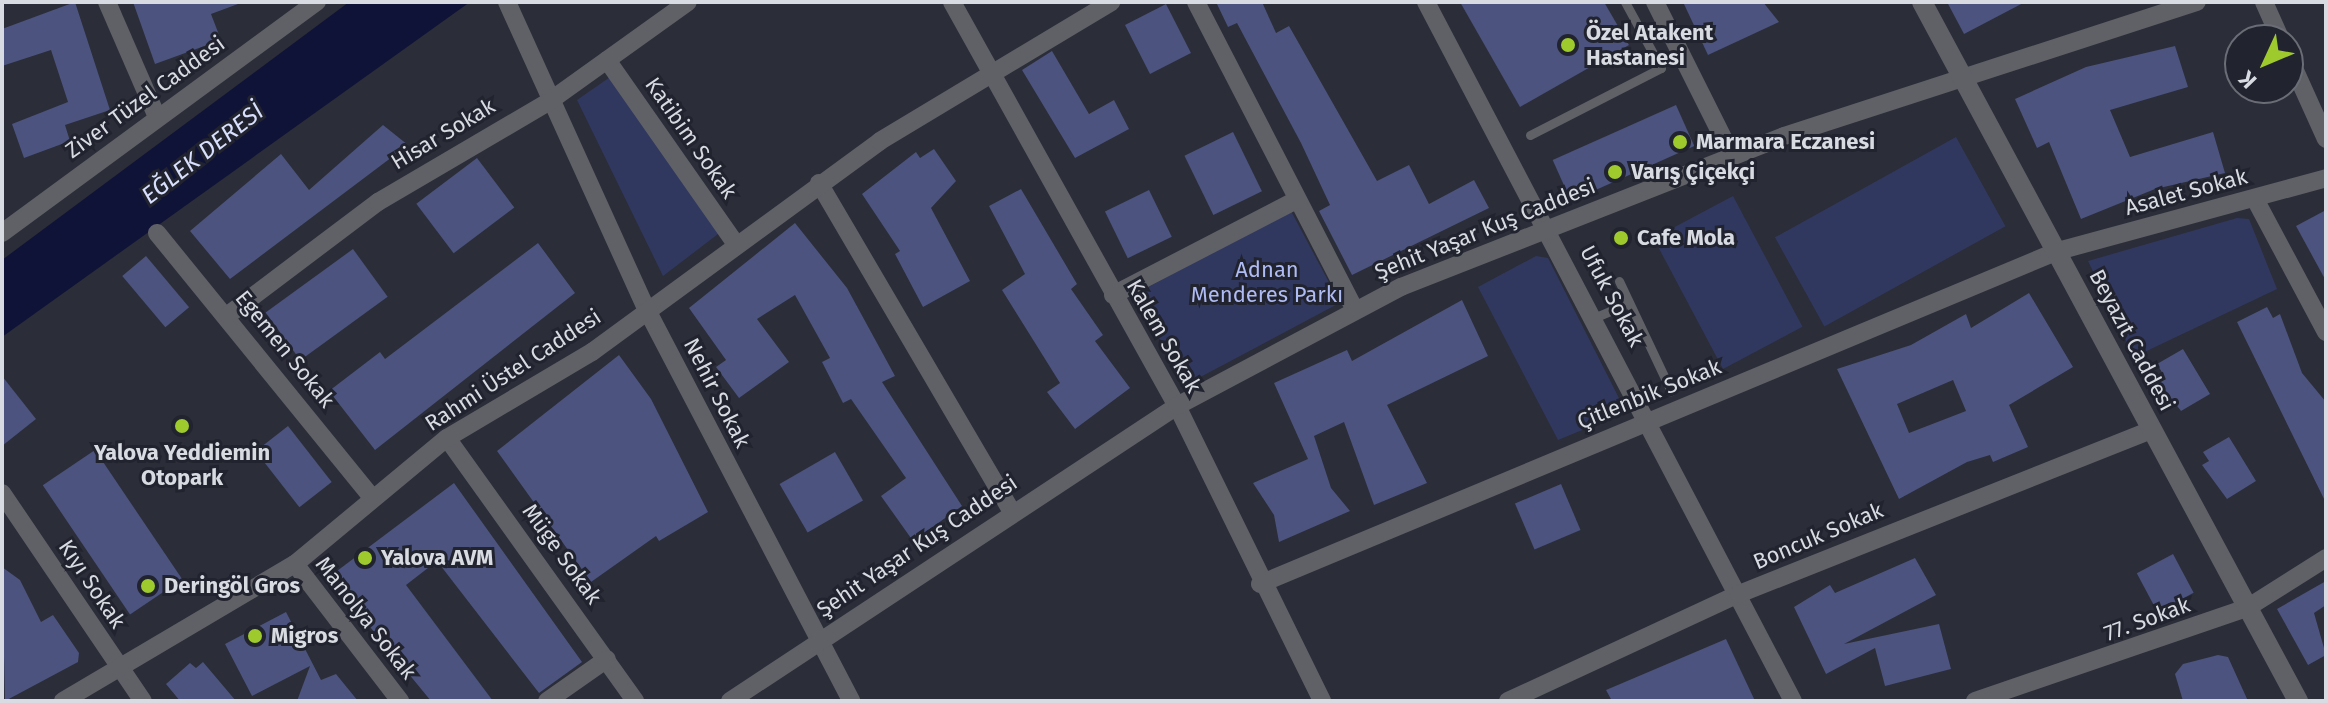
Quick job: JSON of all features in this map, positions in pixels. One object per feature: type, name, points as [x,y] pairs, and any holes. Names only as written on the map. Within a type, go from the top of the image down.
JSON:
[{"type":"street","points":[[107,2],[157,117]]},
{"type":"street","name":"Ziver Tüzel Caddesi","points":[[2,233],[317,2]]},
{"type":"street","name":"Nehir Sokak","points":[[507,2],[547,103],[647,310],[851,701]]},
{"type":"street","name":"Hisar Sokak","points":[[228,315],[378,202],[547,103],[688,2]]},
{"type":"street","name":"Kalem Sokak","points":[[952,2],[1177,406],[1260,584],[1322,701]]},
{"type":"street","name":"Rahmi Üstel Caddesi","points":[[63,701],[121,671],[295,564],[447,438],[647,310],[819,183],[991,70],[1111,2]]},
{"type":"street","points":[[1196,2],[1355,310]]},
{"type":"street","name":"Ufuk Sokak","points":[[1426,2],[1651,419],[1793,701]]},
{"type":"street","points":[[1655,2],[1732,156]]},
{"type":"street","name":"Beyazıt Caddesi","points":[[1922,2],[1965,76],[2298,701]]},
{"type":"street","name":"Şehit Yaşar Kuş Caddesi","points":[[730,701],[1011,510],[1177,406],[1355,310],[1549,228],[1732,156],[1965,76],[2197,2]]},
{"type":"street","points":[[2264,2],[2274,24]]},
{"type":"street","name":"Katibim Sokak","points":[[607,60],[736,244]]},
{"type":"street","points":[[2304,90],[2326,139]]},
{"type":"street","name":"Asalet Sokak","points":[[2058,251],[2326,178]]},
{"type":"street","points":[[819,183],[1011,510]]},
{"type":"street","points":[[2255,199],[2326,332]]},
{"type":"street","points":[[1113,295],[1296,200]]},
{"type":"street","name":"Egemen Sokak","points":[[157,233],[228,315],[372,498]]},
{"type":"street","name":"Çitlenbik Sokak","points":[[1260,584],[2058,251]]},
{"type":"street","name":"Boncuk Sokak","points":[[1508,701],[1739,594],[2152,430]]},
{"type":"street","name":"Müge Sokak","points":[[447,438],[635,701]]},
{"type":"street","name":"Kıyı Sokak","points":[[2,493],[143,701]]},
{"type":"street","name":"77. Sokak","points":[[1975,701],[2247,608],[2326,558]]},
{"type":"street","name":"Manolya Sokak","points":[[295,564],[400,701]]},
{"type":"street","points":[[547,701],[607,659]]},
{"type":"lane","points":[[1530,135],[1661,68],[1625,2]]},
{"type":"lane","points":[[1619,281],[1671,391]]},
{"type":"lane","points":[[1596,317],[1629,303]]},
{"type":"green space","points":[[613,75],[722,231],[663,276],[577,100]]},
{"type":"green space","points":[[1956,137],[2005,226],[1824,327],[1775,237]]},
{"type":"green space","points":[[1733,196],[1802,327],[1723,369],[1654,238]]},
{"type":"green space","name":"Adnan Menderes Parkı","points":[[1291,211],[1340,303],[1184,385],[1136,294]]},
{"type":"green space","points":[[2237,218],[2249,219],[2277,289],[2134,357],[2088,261]]},
{"type":"green space","points":[[1536,256],[1548,258],[1626,412],[1558,440],[1478,287]]},
{"type":"water","name":"EĞLEK DERESİ","points":[[349,2],[470,2],[2,337],[2,260]]},
{"type":"building","points":[[75,2],[110,110],[65,125],[70,141],[24,158],[12,124],[68,102],[51,50],[2,66],[2,29]]},
{"type":"building","points":[[133,2],[238,4],[211,14],[221,40],[155,64]]},
{"type":"building","points":[[1216,2],[1262,2],[1276,33],[1289,26],[1377,181],[1409,165],[1429,204],[1474,180],[1489,208],[1352,275],[1319,211],[1330,205],[1301,143],[1237,23],[1228,27]]},
{"type":"building","points":[[1460,2],[1604,2],[1629,45],[1520,107]]},
{"type":"building","points":[[1683,2],[1763,2],[1779,22],[1708,55]]},
{"type":"building","points":[[1947,2],[2025,2],[1964,34]]},
{"type":"building","points":[[1166,4],[1191,53],[1150,74],[1125,25]]},
{"type":"building","points":[[2175,46],[2188,87],[2110,110],[2130,157],[2213,132],[2225,173],[2155,189],[2081,219],[2049,142],[2037,148],[2015,99],[2086,67]]},
{"type":"building","points":[[1052,51],[1089,114],[1114,100],[1129,129],[1075,158],[1022,70]]},
{"type":"building","points":[[1676,105],[1694,146],[1571,201],[1553,160]]},
{"type":"building","points":[[383,125],[408,145],[230,279],[190,231],[281,154],[309,190]]},
{"type":"building","points":[[1233,132],[1262,191],[1213,215],[1184,156]]},
{"type":"building","points":[[934,149],[956,181],[931,208],[970,281],[923,307],[895,254],[900,251],[862,194],[916,152],[920,158]]},
{"type":"building","points":[[477,158],[514,208],[454,253],[416,204]]},
{"type":"building","points":[[1021,189],[1077,284],[1071,289],[1103,335],[1095,341],[1130,388],[1075,429],[1047,392],[1060,383],[1002,290],[1025,274],[989,206]]},
{"type":"building","points":[[1149,190],[1172,237],[1128,258],[1105,211]]},
{"type":"building","points":[[2326,210],[2326,281],[2296,226]]},
{"type":"building","points":[[795,223],[847,288],[895,376],[882,382],[962,506],[913,541],[881,496],[906,478],[851,399],[843,403],[822,362],[830,358],[795,295],[757,319],[789,362],[739,398],[716,367],[726,360],[689,308]]},
{"type":"building","points":[[538,243],[575,293],[375,450],[329,391],[380,352],[385,359]]},
{"type":"building","points":[[353,249],[388,297],[300,360],[266,312]]},
{"type":"building","points":[[146,256],[189,307],[165,327],[122,276]]},
{"type":"building","points":[[2029,293],[2073,367],[2009,405],[2028,447],[1993,462],[1990,455],[1967,462],[1899,499],[1837,369],[1911,345],[1966,314],[1971,328]],"holes":[[[1953,380],[1966,411],[1909,433],[1897,404]]]},
{"type":"building","points":[[1462,300],[1488,356],[1387,405],[1427,483],[1374,505],[1344,422],[1314,436],[1331,488],[1350,511],[1279,542],[1274,515],[1253,483],[1308,459],[1274,383],[1347,350],[1352,361]]},
{"type":"building","points":[[2267,307],[2273,318],[2280,314],[2302,373],[2326,402],[2326,503],[2237,322]]},
{"type":"building","points":[[2183,349],[2210,394],[2181,411],[2156,378],[2163,374],[2157,364]]},
{"type":"building","points":[[619,355],[651,399],[708,512],[659,541],[656,536],[591,582],[497,451]]},
{"type":"building","points":[[2,376],[36,419],[2,446]]},
{"type":"building","points":[[288,426],[332,482],[299,507],[256,451]]},
{"type":"building","points":[[2229,437],[2256,481],[2227,499],[2202,465],[2209,461],[2203,452]]},
{"type":"building","points":[[95,450],[182,579],[130,615],[43,485]]},
{"type":"building","points":[[835,452],[863,500],[808,532],[780,484]]},
{"type":"building","points":[[454,483],[582,662],[539,693],[437,561],[406,585],[493,701],[431,701],[329,577]]},
{"type":"building","points":[[1561,484],[1581,530],[1535,550],[1515,504]]},
{"type":"building","points":[[2173,554],[2194,593],[2157,612],[2137,573]]},
{"type":"building","points":[[1915,558],[1936,595],[1844,644],[1939,624],[1951,669],[1885,686],[1875,648],[1826,674],[1794,607],[1830,585],[1835,593]]},
{"type":"building","points":[[2,567],[20,580],[41,622],[53,615],[79,653],[78,662],[5,701]]},
{"type":"building","points":[[2326,581],[2326,605],[2314,613],[2326,655],[2308,665],[2277,609]]},
{"type":"building","points":[[286,612],[321,680],[336,674],[358,701],[297,701],[310,666],[252,696],[225,644]]},
{"type":"building","points":[[1726,639],[1755,701],[1612,701],[1606,690]]},
{"type":"building","points":[[2218,655],[2228,657],[2248,701],[2183,701],[2175,674],[2183,664]]},
{"type":"building","points":[[203,662],[236,701],[180,701],[166,684],[190,663],[196,668]]},
{"type":"place","name":"Özel Atakent Hastanesi","points":[[1568,45]]},
{"type":"place","name":"Marmara Eczanesi","points":[[1680,142]]},
{"type":"place","name":"Varış Çiçekçi","points":[[1615,172]]},
{"type":"place","name":"Cafe Mola","points":[[1621,238]]},
{"type":"place","name":"Yalova Yeddiemin Otopark","points":[[182,426]]},
{"type":"place","name":"Yalova AVM","points":[[365,558]]},
{"type":"place","name":"Deringöl Gros","points":[[148,586]]},
{"type":"place","name":"Migros","points":[[255,636]]}]
